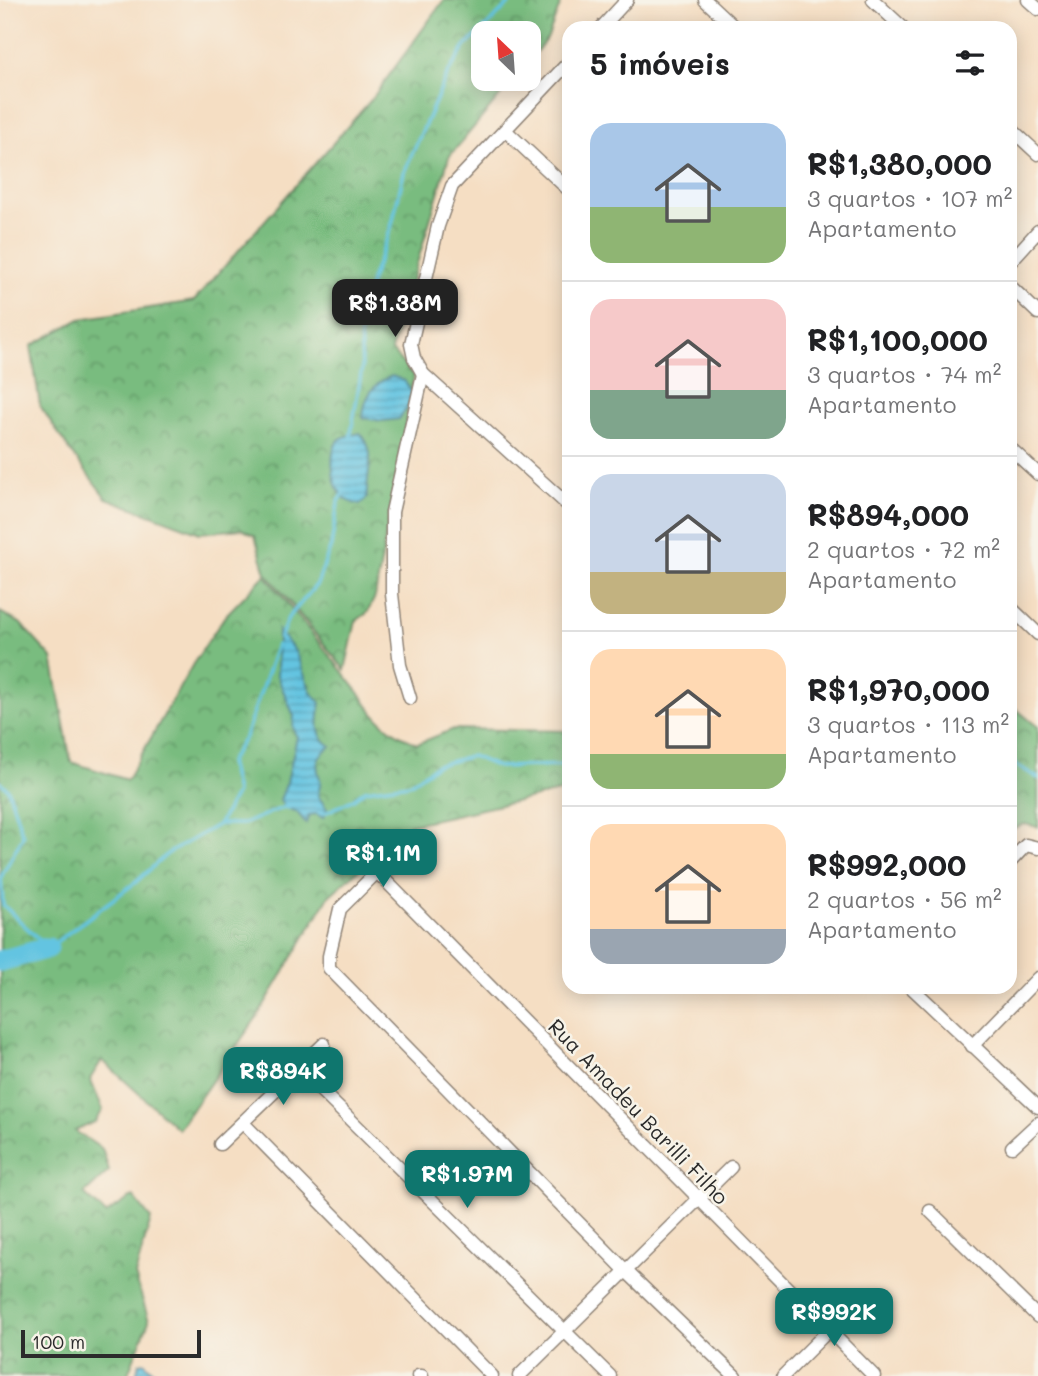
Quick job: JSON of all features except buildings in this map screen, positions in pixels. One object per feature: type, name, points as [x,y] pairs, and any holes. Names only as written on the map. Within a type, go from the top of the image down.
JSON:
[{"type":"street","points":[[608,21],[627,0]]},
{"type":"street","points":[[705,0],[728,21]]},
{"type":"street","points":[[873,0],[896,21]]},
{"type":"street","points":[[1028,0],[1038,9]]},
{"type":"street","points":[[562,70],[452,186],[438,226],[411,344],[414,358],[423,374],[562,500]]},
{"type":"street","points":[[506,131],[562,183]]},
{"type":"street","points":[[1017,134],[1038,154]]},
{"type":"street","points":[[1017,254],[1038,231]]},
{"type":"street","points":[[1017,293],[1038,313]]},
{"type":"street","points":[[410,698],[401,665],[393,607],[392,512],[423,374]]},
{"type":"street","points":[[1017,454],[1038,474]]},
{"type":"street","points":[[1017,614],[1038,634]]},
{"type":"street","points":[[1017,857],[1032,847]]},
{"type":"street","points":[[419,859],[377,872],[341,909],[329,956],[329,968],[625,1270],[735,1376]]},
{"type":"street","name":"Rua Amadeu Barilli Filho","points":[[377,872],[874,1376]]},
{"type":"street","points":[[972,1046],[1038,978]]},
{"type":"street","points":[[918,994],[1038,1107]]},
{"type":"street","points":[[220,1144],[324,1044]]},
{"type":"street","points":[[298,1068],[610,1376]]},
{"type":"street","points":[[243,1123],[492,1376]]},
{"type":"street","points":[[1012,1147],[1038,1123]]},
{"type":"street","points":[[519,1376],[731,1167]]},
{"type":"street","points":[[930,1211],[1038,1317]]},
{"type":"street","points":[[783,1376],[862,1297]]},
{"type":"green space","points":[[444,0],[562,0],[548,37],[541,46],[541,21],[471,21],[471,91],[504,91],[449,157],[391,350],[414,376],[375,597],[367,613],[356,621],[345,670],[266,573],[255,536],[242,529],[200,533],[106,498],[40,406],[31,346],[80,319],[194,301],[371,100]]},
{"type":"green space","points":[[265,575],[373,712],[392,730],[417,744],[454,729],[562,731],[562,792],[409,825],[329,896],[257,1017],[178,1129],[102,1060],[90,1079],[103,1110],[95,1122],[75,1131],[102,1149],[109,1171],[84,1194],[106,1214],[133,1196],[151,1219],[135,1275],[149,1321],[127,1376],[0,1376],[0,612],[20,623],[52,658],[71,762],[127,780],[193,664],[225,616]]},
{"type":"green space","points":[[1017,710],[1038,727],[1038,827],[1024,824],[1017,827]]},
{"type":"water","points":[[392,376],[405,381],[412,393],[407,408],[399,419],[382,421],[363,418],[365,404],[371,392]]},
{"type":"water","points":[[360,433],[369,448],[370,464],[367,498],[360,505],[347,500],[338,489],[332,459],[339,440]]},
{"type":"water","points":[[278,630],[295,651],[311,692],[321,703],[318,721],[320,732],[331,746],[322,753],[317,765],[321,783],[318,796],[327,809],[323,818],[316,814],[309,815],[306,823],[297,812],[284,807],[280,800],[297,737],[293,727],[294,716],[277,676]]},
{"type":"water","points":[[144,1362],[158,1376],[136,1376],[139,1363]]},
{"type":"waterway","points":[[350,439],[362,368],[360,332],[371,280],[391,228],[404,172],[448,73],[465,47],[513,0]]},
{"type":"waterway","points":[[280,638],[288,618],[317,584],[331,546],[338,503],[345,491]]},
{"type":"waterway","points":[[0,782],[8,789],[23,836],[1,877],[3,905],[48,948],[136,882],[167,854],[219,824],[236,793],[229,762],[245,737],[277,645]]},
{"type":"waterway","points":[[321,812],[325,813],[352,800],[365,790],[409,784],[437,765],[472,756],[498,767],[562,765]]},
{"type":"waterway","points":[[1017,765],[1038,778]]},
{"type":"waterway","points":[[219,824],[243,824],[284,807],[289,808]]},
{"type":"waterway","points":[[0,961],[48,948]]}]
